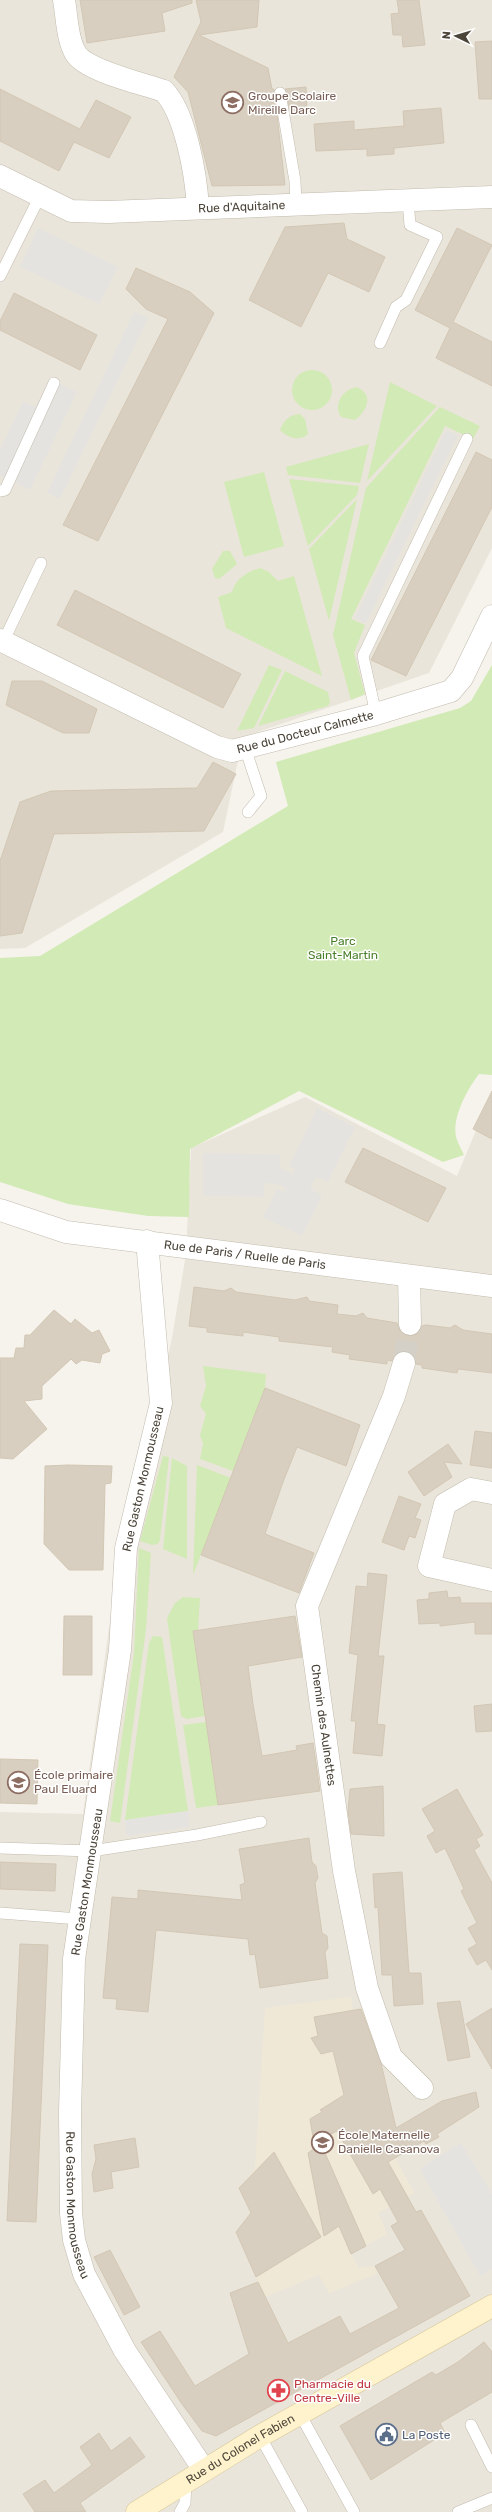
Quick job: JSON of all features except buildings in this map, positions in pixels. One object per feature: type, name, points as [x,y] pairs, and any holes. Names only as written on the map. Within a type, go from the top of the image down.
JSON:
[{"type":"street","points":[[64,0],[72,44],[77,56],[89,65],[164,91],[171,99],[178,111],[196,180],[198,208]]},
{"type":"street","name":"Rue d'Aquitaine","points":[[0,176],[71,211],[108,212],[492,197]]},
{"type":"street","name":"Rue du Docteur Calmette","points":[[2,640],[217,747],[232,751],[376,714],[451,691],[462,678],[492,616]]},
{"type":"street","name":"Rue de Paris / Ruelle de Paris","points":[[0,1210],[66,1232],[492,1286]]},
{"type":"street","name":"Rue Gaston Monmousseau","points":[[147,1242],[161,1403],[126,1548],[120,1650],[74,1959],[70,2113],[71,2213],[74,2240],[84,2274],[195,2476]]},
{"type":"street","points":[[409,1276],[410,1324]]},
{"type":"street","name":"Chemin des Aulnettes","points":[[404,1362],[394,1396],[306,1606],[344,1871],[367,1988],[391,2057],[422,2088]]},
{"type":"street","points":[[492,1493],[471,1489],[445,1504],[429,1566],[492,1580]]},
{"type":"street","name":"Rue du Colonel Fabien","points":[[137,2512],[260,2436],[492,2306]]},
{"type":"lane","points":[[280,93],[295,181],[296,205]]},
{"type":"lane","points":[[0,276],[40,196]]},
{"type":"lane","points":[[380,343],[396,307],[406,300],[437,237],[410,225],[408,200]]},
{"type":"lane","points":[[0,491],[5,490],[54,383]]},
{"type":"lane","points":[[376,714],[363,656],[467,439]]},
{"type":"lane","points":[[2,640],[42,563]]},
{"type":"lane","points":[[245,748],[261,796],[248,812]]},
{"type":"lane","points":[[0,1848],[90,1851],[197,1835],[261,1822]]},
{"type":"lane","points":[[0,1913],[80,1919]]},
{"type":"lane","points":[[300,2414],[354,2512]]},
{"type":"lane","points":[[471,2425],[492,2466]]},
{"type":"lane","points":[[260,2436],[302,2512]]},
{"type":"lane","points":[[180,2512],[195,2476]]},
{"type":"lane","points":[[458,2512],[492,2498]]},
{"type":"shaded area","points":[[0,0],[492,0],[492,548],[429,673],[243,737],[223,832],[25,948],[0,949]]},
{"type":"shaded area","points":[[38,228],[118,267],[99,304],[20,267]]},
{"type":"shaded area","points":[[134,312],[148,318],[60,499],[47,493]]},
{"type":"shaded area","points":[[49,379],[77,392],[30,490],[0,475],[0,450],[23,401],[36,407]]},
{"type":"shaded area","points":[[446,430],[458,435],[366,623],[355,618]]},
{"type":"shaded area","points":[[492,1092],[492,2512],[0,2512],[0,1812],[83,1814],[116,1578],[172,1338],[186,1254],[191,1148],[305,1097],[457,1176]]},
{"type":"shaded area","points":[[317,1108],[355,1127],[328,1182],[316,1177],[310,1189],[322,1195],[302,1236],[263,1217],[277,1189],[284,1192],[286,1188],[276,1184],[264,1183],[264,1197],[203,1196],[203,1153],[280,1154],[280,1168],[293,1174],[295,1169],[289,1166]]},
{"type":"shaded area","points":[[188,1811],[190,1827],[127,1836],[125,1820]]},
{"type":"shaded area","name":"École Maternelle Danielle Casanova","points":[[351,1997],[353,2010],[367,2007],[389,2097],[395,2157],[414,2193],[378,2213],[387,2234],[351,2254],[359,2268],[374,2266],[378,2273],[329,2293],[319,2275],[265,2297],[236,2232],[251,2213],[239,2188],[255,2169],[265,2008]]},
{"type":"shaded area","points":[[461,2143],[492,2194],[492,2269],[480,2276],[421,2171],[423,2166]]},
{"type":"green space","points":[[316,370],[323,373],[329,379],[332,390],[331,398],[323,407],[316,410],[308,410],[301,407],[293,398],[292,386],[295,379],[304,371]]},
{"type":"green space","points":[[390,382],[437,406],[367,481]]},
{"type":"green space","points":[[356,387],[366,394],[366,407],[355,420],[341,417],[338,408],[340,399],[347,391]]},
{"type":"green space","points":[[440,407],[480,426],[473,439],[445,426],[351,619],[365,625],[354,653],[365,694],[351,700],[333,635],[366,488]]},
{"type":"green space","points":[[300,414],[305,419],[308,434],[301,438],[294,438],[286,435],[280,430],[283,423],[287,419]]},
{"type":"green space","points":[[369,444],[360,483],[288,475],[286,467]]},
{"type":"green space","points":[[264,472],[284,546],[244,557],[224,482]]},
{"type":"green space","points":[[289,479],[359,486],[357,495],[308,546]]},
{"type":"green space","points":[[357,499],[329,621],[309,549]]},
{"type":"green space","points":[[223,551],[230,551],[237,564],[219,579],[215,578],[212,569]]},
{"type":"green space","points":[[260,568],[269,572],[278,581],[294,576],[322,676],[226,628],[218,597],[232,592],[239,579],[251,571]]},
{"type":"green space","points":[[269,665],[282,670],[254,728],[237,731]]},
{"type":"green space","name":"Parc Saint-Martin","points":[[492,665],[492,1075],[479,1074],[465,1096],[458,1112],[455,1129],[456,1137],[464,1155],[443,1162],[299,1091],[190,1149],[189,1217],[148,1216],[68,1204],[0,1182],[0,958],[40,956],[288,806],[276,762],[460,708],[471,701]]},
{"type":"green space","points":[[285,671],[328,692],[330,702],[328,706],[258,726]]},
{"type":"green space","points":[[203,1366],[266,1374],[265,1388],[233,1471],[200,1459],[203,1444],[200,1435],[206,1414],[200,1406],[206,1386]]},
{"type":"green space","points":[[163,1456],[169,1457],[160,1540],[158,1544],[152,1545],[140,1541]]},
{"type":"green space","points":[[172,1458],[187,1466],[187,1559],[163,1549]]},
{"type":"green space","points":[[197,1465],[231,1478],[193,1575]]},
{"type":"green space","points":[[139,1548],[151,1553],[146,1629],[120,1823],[110,1821],[134,1653]]},
{"type":"green space","points":[[183,1597],[200,1598],[198,1630],[193,1631],[205,1716],[187,1719],[181,1716],[167,1618],[175,1603]]},
{"type":"green space","points":[[153,1636],[162,1637],[188,1811],[125,1820],[149,1643]]},
{"type":"green space","points":[[206,1722],[218,1805],[196,1808],[183,1725]]},
{"type":"tunnel","points":[[404,1363],[410,1324]]},
{"type":"place","name":"Groupe Scolaire Mireille Darc","points":[[233,103]]},
{"type":"place","name":"École primaire Paul Eluard","points":[[19,1782]]},
{"type":"place","name":"École Maternelle Danielle Casanova","points":[[323,2142]]},
{"type":"place","name":"Pharmacie du Centre-Ville","points":[[279,2391]]},
{"type":"place","name":"La Poste","points":[[386,2435]]}]
